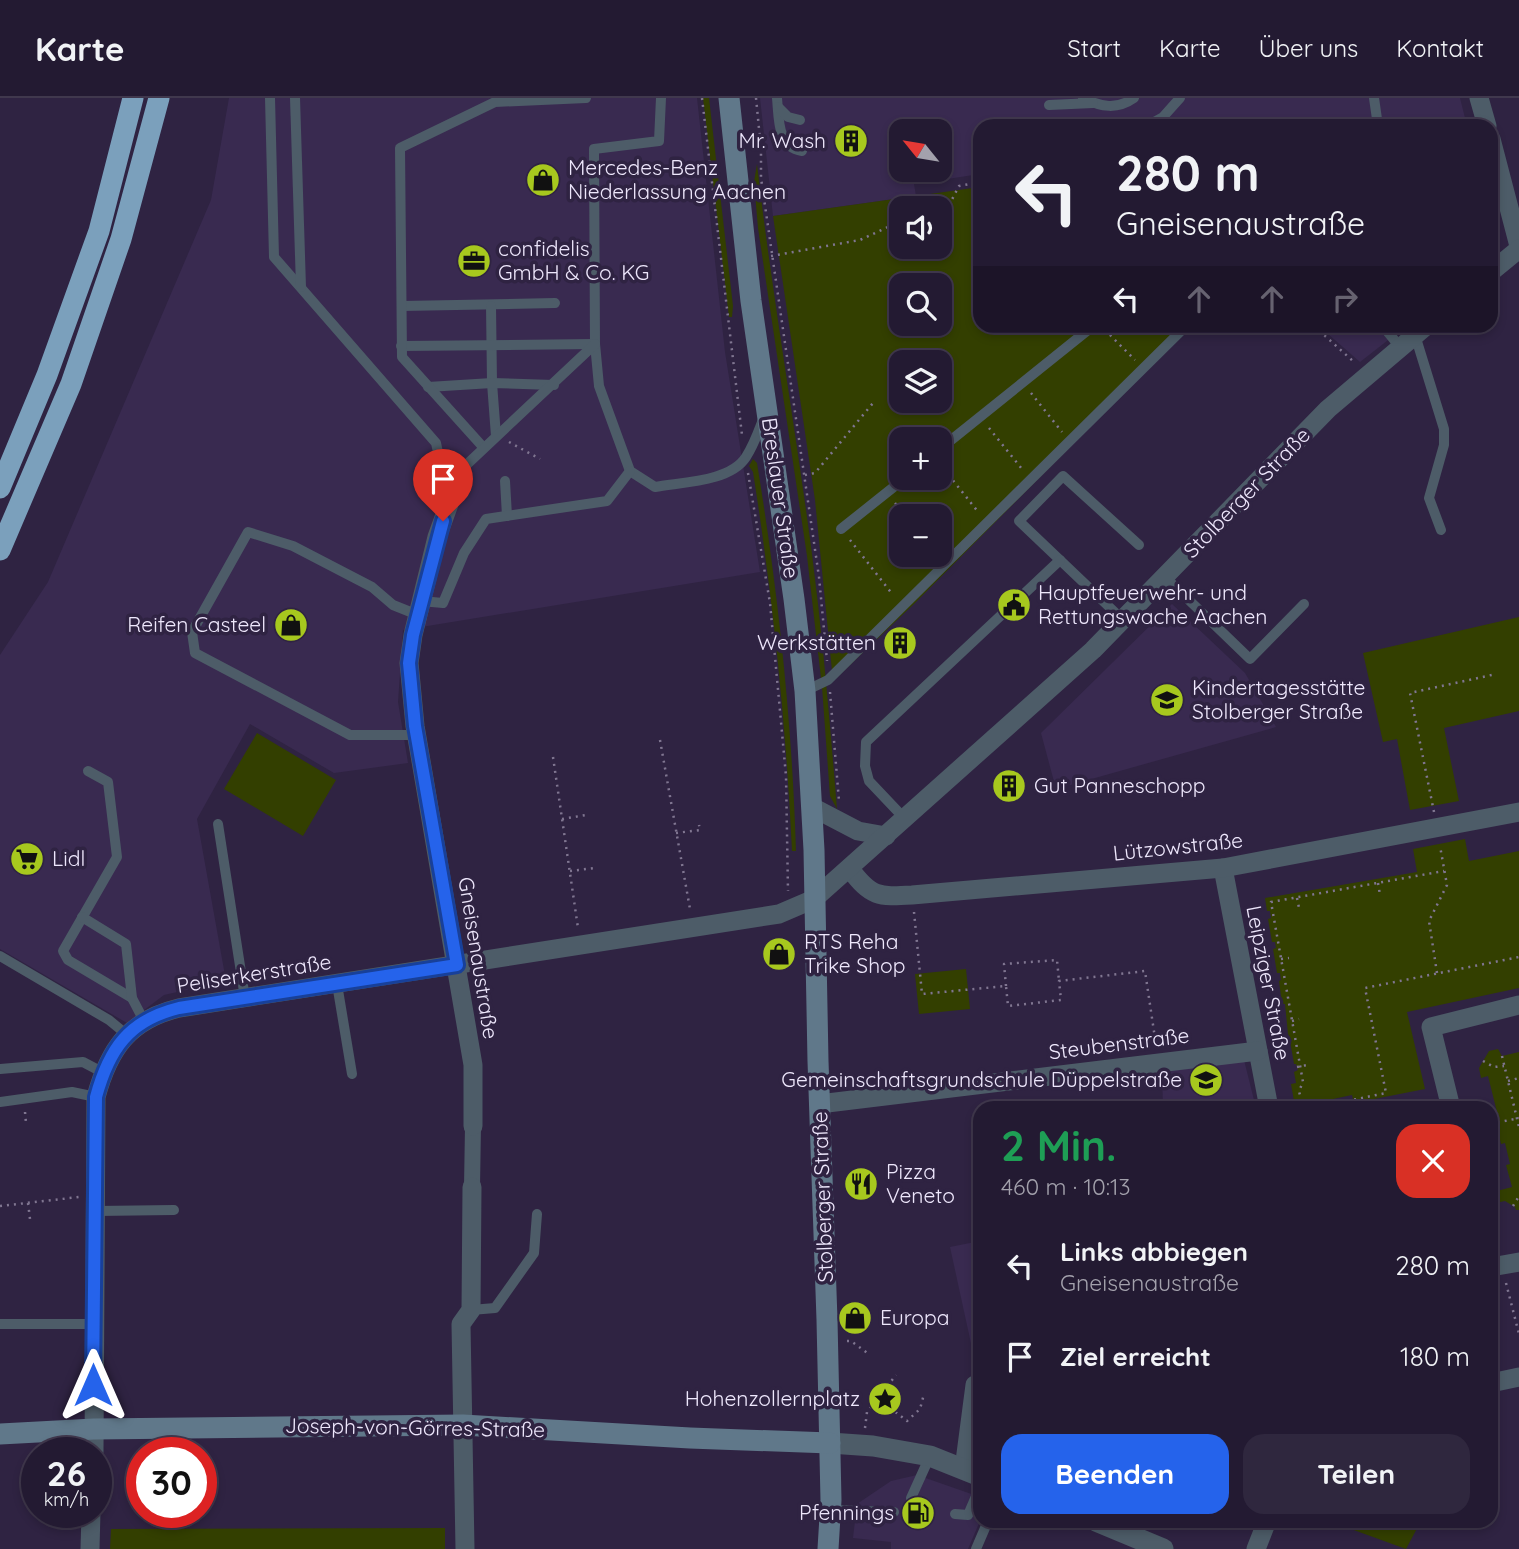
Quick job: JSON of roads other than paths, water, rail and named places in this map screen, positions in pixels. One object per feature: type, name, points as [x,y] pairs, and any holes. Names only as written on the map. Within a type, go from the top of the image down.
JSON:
[{"type":"highway","points":[[0,488],[47,375],[99,231],[133,98]]},
{"type":"highway","points":[[0,550],[71,384],[121,239],[159,98]]},
{"type":"main road","name":"Breslauer Straße","points":[[730,98],[751,301],[794,598],[804,691],[812,807],[814,899]]},
{"type":"main road","name":"Stolberger Straße","points":[[814,899],[828,1341],[831,1510],[828,1549]]},
{"type":"main road","name":"Joseph-von-Görres-Straße","points":[[0,1434],[93,1429],[463,1425],[830,1443]]},
{"type":"street","points":[[1479,98],[1485,119]]},
{"type":"street","points":[[1498,166],[1519,247],[1498,266]]},
{"type":"street","name":"Stolberger Straße","points":[[814,899],[1124,621],[1328,409],[1413,336]]},
{"type":"street","name":"Gneisenaustraße","points":[[449,504],[437,537],[409,663],[417,735],[473,1066],[471,1310],[461,1324],[465,1549]]},
{"type":"street","points":[[812,807],[858,831],[886,836]]},
{"type":"street","name":"Lützowstraße","points":[[850,869],[871,892],[883,897],[912,895],[1223,868],[1438,829],[1519,811]]},
{"type":"street","name":"Leipziger Straße","points":[[1223,868],[1268,1101]]},
{"type":"street","name":"Peliserkerstraße","points":[[93,1437],[96,1097],[102,1072],[126,1034],[161,1013],[693,928],[789,911],[814,899]]},
{"type":"street","points":[[1449,1101],[1431,1027],[1519,1005]]},
{"type":"street","name":"Steubenstraße","points":[[819,1104],[1258,1051]]},
{"type":"street","points":[[1498,1382],[1519,1377]]},
{"type":"street","points":[[830,1443],[864,1445],[930,1456],[972,1473],[973,1444]]},
{"type":"street","points":[[90,1549],[91,1528]]},
{"type":"street","points":[[1114,1528],[1163,1549]]},
{"type":"street","points":[[1255,1549],[1264,1528]]},
{"type":"lane","points":[[270,98],[274,257],[436,443],[449,504]]},
{"type":"lane","points":[[295,98],[301,287]]},
{"type":"lane","points":[[483,447],[402,357],[400,148],[495,102],[586,98]]},
{"type":"lane","points":[[661,98],[659,141],[594,149],[595,344],[599,386],[630,471],[654,487],[733,471],[746,458],[767,410]]},
{"type":"lane","points":[[1083,98],[1110,108],[1127,103],[1133,98]]},
{"type":"lane","points":[[1159,119],[1180,98]]},
{"type":"lane","points":[[1374,98],[1377,119]]},
{"type":"lane","points":[[1049,105],[1092,101]]},
{"type":"lane","points":[[778,102],[788,117],[800,120]]},
{"type":"lane","points":[[778,102],[786,144],[792,149],[802,151]]},
{"type":"lane","points":[[402,306],[555,303]]},
{"type":"lane","points":[[491,306],[496,436]]},
{"type":"lane","points":[[952,440],[1084,333]]},
{"type":"lane","points":[[804,691],[828,680],[1179,333]]},
{"type":"lane","points":[[1413,336],[1444,429],[1444,445],[1429,498],[1441,530]]},
{"type":"lane","points":[[449,504],[463,468],[595,344]]},
{"type":"lane","points":[[401,346],[595,344]]},
{"type":"lane","points":[[428,387],[492,383],[554,385]]},
{"type":"lane","points":[[417,735],[350,735],[195,653],[192,632],[248,532],[293,546],[372,587],[393,605],[420,608],[443,603],[464,553],[486,519],[607,501],[630,471]]},
{"type":"lane","points":[[1124,621],[1019,521],[1063,476],[1139,545]]},
{"type":"lane","points":[[505,481],[507,516]]},
{"type":"lane","points":[[841,529],[891,490]]},
{"type":"lane","points":[[905,818],[869,780],[865,766],[866,743],[1060,560]]},
{"type":"lane","points":[[1165,577],[1250,659],[1304,604]]},
{"type":"lane","points":[[88,771],[108,782],[117,858],[62,951],[68,960],[132,998]]},
{"type":"lane","points":[[218,824],[245,998]]},
{"type":"lane","points":[[82,917],[126,944],[132,998],[144,1021]]},
{"type":"lane","points":[[0,956],[109,1020],[126,1034]]},
{"type":"lane","points":[[337,984],[352,1074]]},
{"type":"lane","points":[[0,1069],[83,1062],[102,1072]]},
{"type":"lane","points":[[0,1102],[72,1092],[96,1097]]},
{"type":"lane","points":[[96,1204],[174,1210]]},
{"type":"lane","points":[[471,1310],[495,1308],[534,1253],[537,1214]]},
{"type":"lane","points":[[0,1324],[93,1324]]},
{"type":"lane","points":[[911,1498],[930,1456]]},
{"type":"lane","points":[[955,1514],[968,1515],[973,1503]]},
{"type":"lane","points":[[831,1510],[894,1511]]},
{"type":"lane","points":[[976,1549],[985,1528]]},
{"type":"place","name":"Mr. Wash","points":[[851,141]]},
{"type":"place","name":"Mercedes-Benz Niederlassung Aachen","points":[[543,180]]},
{"type":"place","name":"confidelis GmbH & Co. KG","points":[[474,261]]},
{"type":"place","name":"Hauptfeuerwehr- und Rettungswache Aachen","points":[[1014,605]]},
{"type":"place","name":"Reifen Casteel","points":[[291,625]]},
{"type":"place","name":"Werkstätten","points":[[900,643]]},
{"type":"place","name":"Kindertagesstätte Stolberger Straße","points":[[1167,700]]},
{"type":"place","name":"Gut Panneschopp","points":[[1009,786]]},
{"type":"place","name":"Lidl","points":[[27,859]]},
{"type":"place","name":"RTS Reha Trike Shop","points":[[779,954]]},
{"type":"place","name":"Gemeinschaftsgrundschule Düppelstraße","points":[[1206,1080]]},
{"type":"place","name":"Pizza Veneto","points":[[861,1184]]},
{"type":"place","name":"Europa","points":[[855,1318]]},
{"type":"place","name":"Hohenzollernplatz","points":[[885,1399]]},
{"type":"place","name":"Pfennings","points":[[918,1513]]}]
